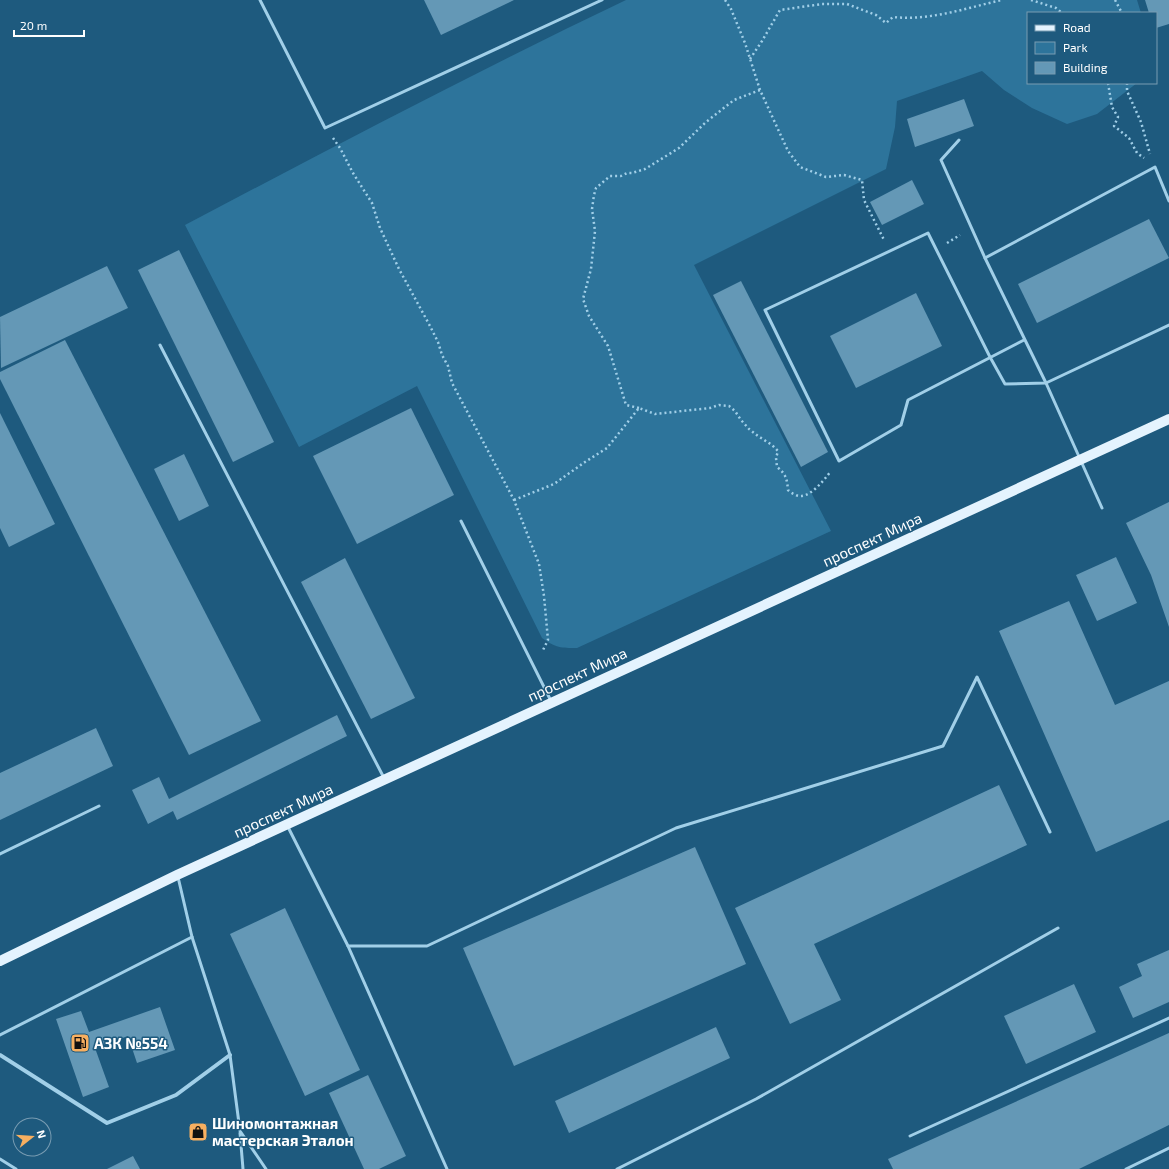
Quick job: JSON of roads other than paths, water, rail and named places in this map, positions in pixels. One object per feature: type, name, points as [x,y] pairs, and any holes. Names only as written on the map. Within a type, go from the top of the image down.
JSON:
[{"type":"main road","name":"проспект Мира","points":[[0,961],[178,875],[385,779],[1169,419]]},
{"type":"street","points":[[0,1055],[107,1123],[176,1095],[230,1055]]},
{"type":"lane","points":[[260,0],[326,128],[602,0]]},
{"type":"lane","points":[[959,140],[940,160],[985,258],[1046,383],[1102,508]]},
{"type":"lane","points":[[985,258],[1155,168],[1169,201]]},
{"type":"lane","points":[[1024,340],[990,357],[908,400],[901,425],[839,462],[765,310],[928,233],[990,357],[1005,384],[1046,383],[1169,325]]},
{"type":"lane","points":[[160,345],[385,779]]},
{"type":"lane","points":[[461,521],[551,703]]},
{"type":"lane","points":[[348,946],[427,946],[676,828],[943,746],[977,677],[1050,832]]},
{"type":"lane","points":[[0,854],[99,806]]},
{"type":"lane","points":[[287,825],[348,946],[447,1169]]},
{"type":"lane","points":[[178,875],[192,937],[230,1055],[240,1131],[243,1169]]},
{"type":"lane","points":[[617,1169],[756,1099],[1058,928]]},
{"type":"lane","points":[[0,1035],[192,937]]},
{"type":"lane","points":[[910,1136],[1169,1018]]},
{"type":"lane","points":[[240,1131],[266,1169]]},
{"type":"lane","points":[[1126,1169],[1169,1148]]},
{"type":"lane","points":[[0,1159],[16,1169]]},
{"type":"place","name":"АЗК №554","points":[[80,1043]]},
{"type":"place","name":"Шиномонтажная мастерская Эталон","points":[[198,1132]]}]
